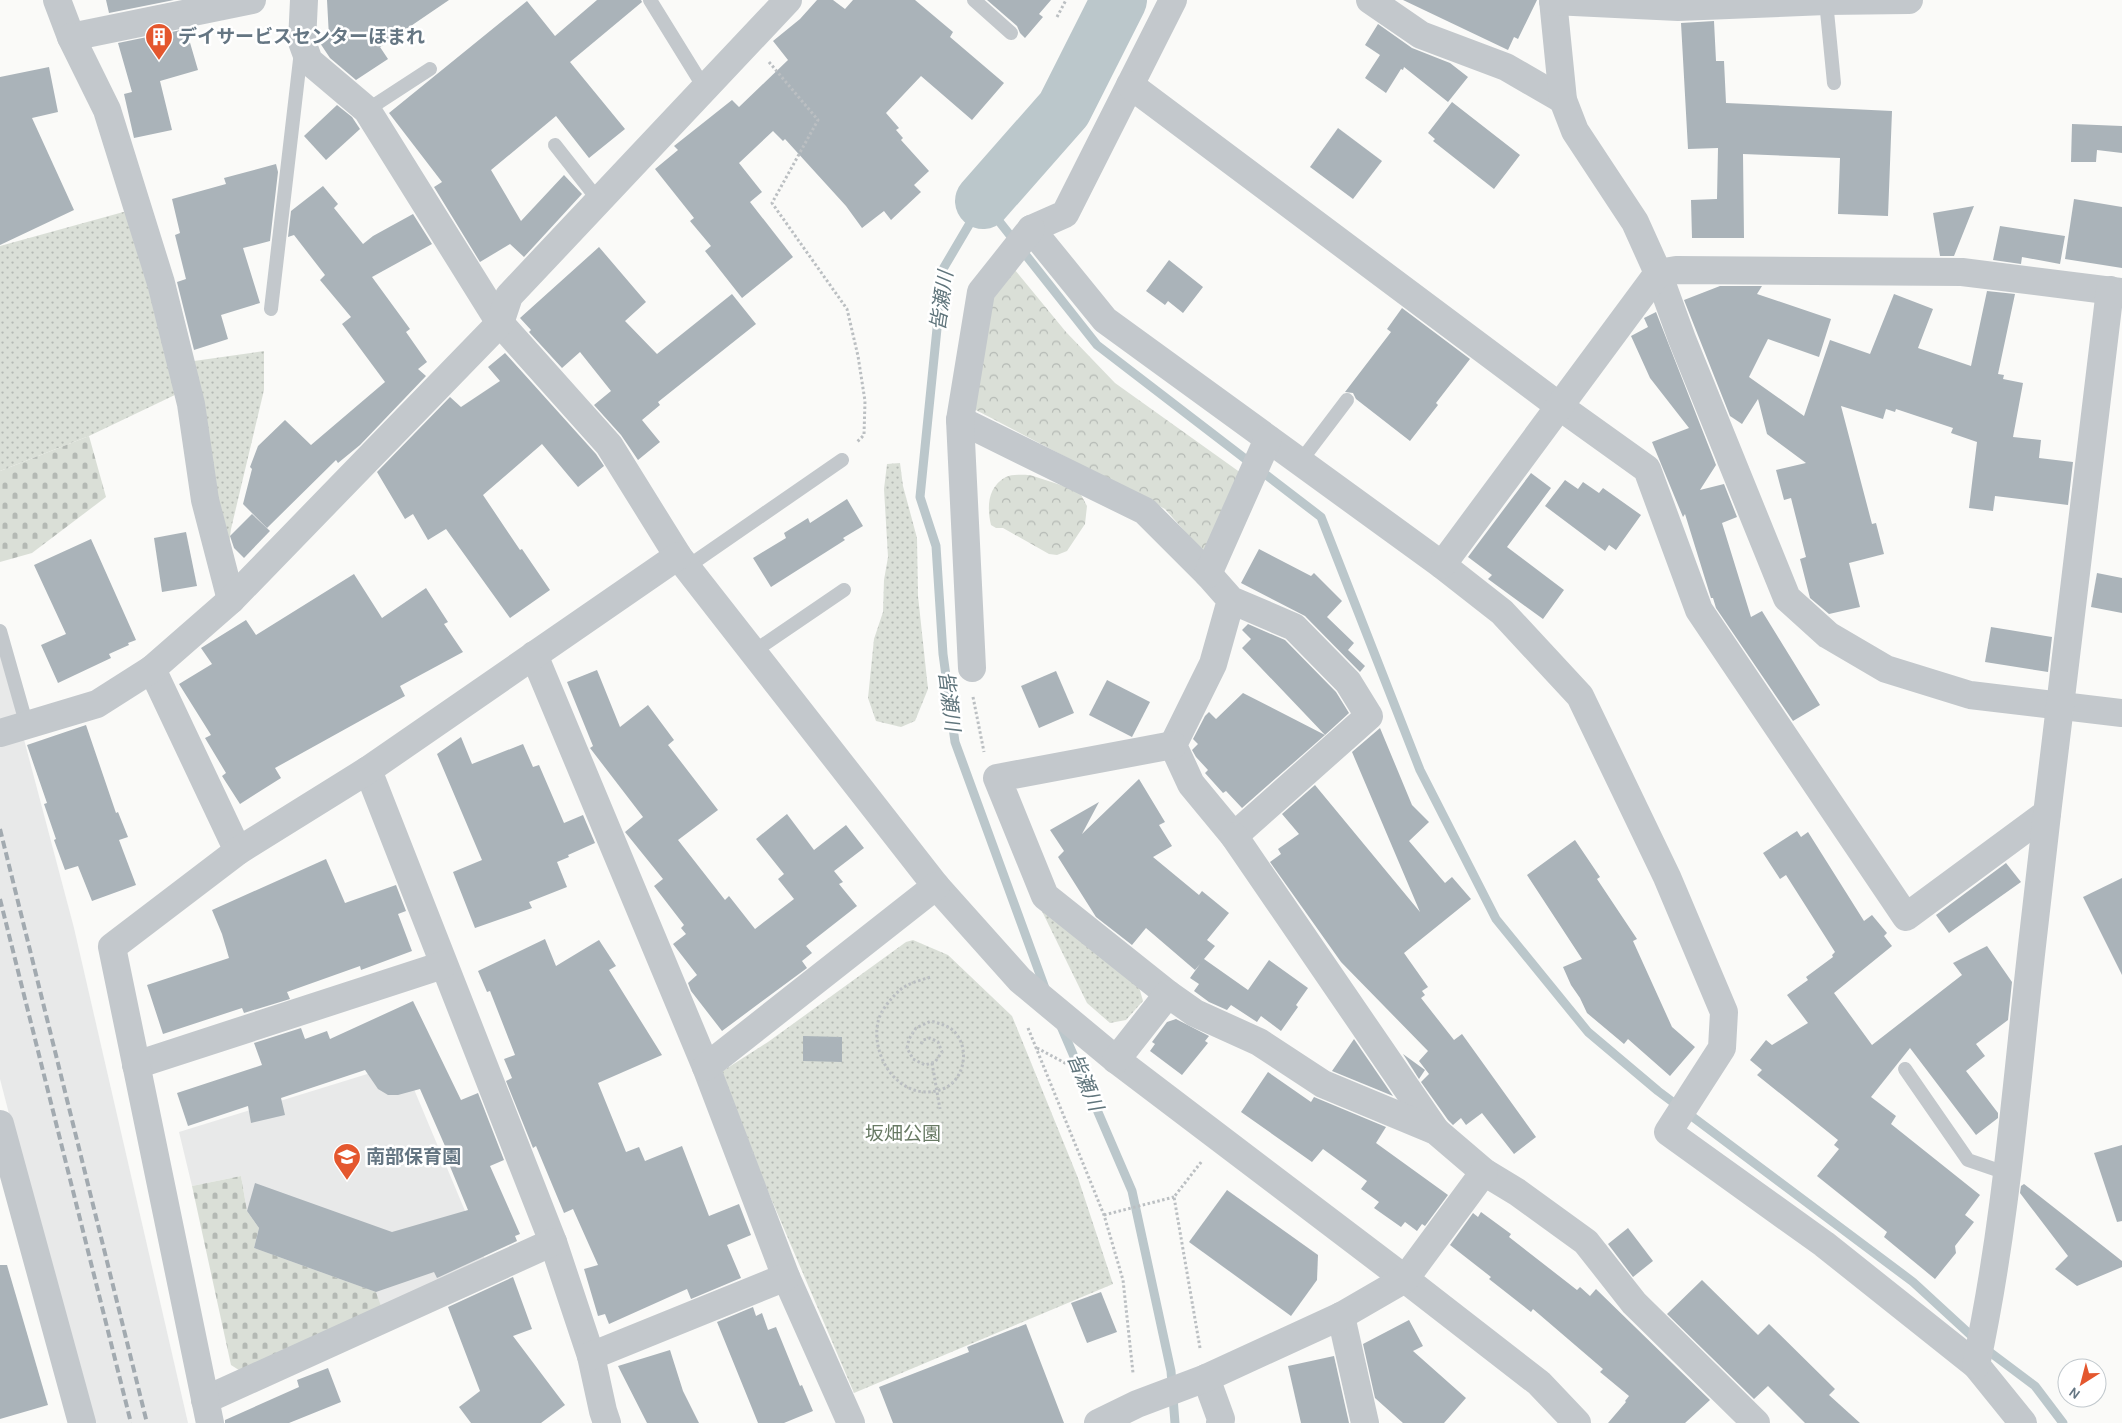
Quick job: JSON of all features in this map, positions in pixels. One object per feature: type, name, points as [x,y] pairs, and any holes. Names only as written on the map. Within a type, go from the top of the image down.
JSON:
[{"type":"street","points":[[57,0],[71,37],[107,110],[161,283],[191,404],[205,500],[231,600]]},
{"type":"street","points":[[71,37],[252,0]]},
{"type":"street","points":[[304,0],[302,42],[309,62],[367,110],[500,323],[609,445],[682,562],[936,886],[1020,980],[1115,1059],[1406,1279],[1539,1383],[1577,1423]]},
{"type":"street","points":[[16,729],[97,704],[152,669],[231,600],[500,323],[509,296],[788,0]]},
{"type":"street","points":[[972,668],[960,420],[981,292],[1007,257],[1032,229],[1065,214],[1173,0]]},
{"type":"street","points":[[1370,0],[1421,36],[1506,67],[1563,100]]},
{"type":"street","points":[[1909,0],[1826,1],[1678,7],[1553,1],[1563,100],[1575,131],[1635,222],[1658,273],[1682,339],[1787,598],[1828,635],[1886,669],[1970,695],[2122,713]]},
{"type":"street","points":[[1130,85],[1559,406],[1647,468],[1699,610],[1906,917],[2047,813]]},
{"type":"street","points":[[1032,229],[1105,320],[1266,444],[1300,462],[1442,565],[1502,612],[1580,696],[1667,877],[1724,1012],[1722,1048],[1668,1132],[1824,1244],[1980,1346],[2023,1423]]},
{"type":"street","points":[[1442,565],[1658,273],[1676,270],[1962,272],[2116,291],[2058,706],[2006,1173],[1980,1346]]},
{"type":"street","points":[[960,420],[1145,511],[1208,574],[1230,600],[1294,627],[1348,682],[1369,716],[1234,836]]},
{"type":"street","points":[[1208,574],[1266,444]]},
{"type":"street","points":[[553,1242],[208,1412],[112,947],[238,852],[368,770],[534,655],[682,562]]},
{"type":"street","points":[[1173,745],[1213,664],[1230,600]]},
{"type":"street","points":[[534,655],[706,1067],[786,1277],[851,1423]]},
{"type":"street","points":[[152,669],[238,852]]},
{"type":"street","points":[[1173,745],[997,778],[1045,896],[1168,994],[1195,1013],[1259,1042],[1323,1084],[1436,1131]]},
{"type":"street","points":[[1173,745],[1191,784],[1234,836],[1436,1131],[1484,1172],[1517,1192],[1586,1242],[1634,1302],[1756,1423]]},
{"type":"street","points":[[368,770],[553,1242],[591,1356],[601,1419]]},
{"type":"street","points":[[706,1067],[936,886]]},
{"type":"street","points":[[136,1065],[443,964]]},
{"type":"street","points":[[1115,1059],[1168,994]]},
{"type":"street","points":[[0,1124],[82,1423]]},
{"type":"street","points":[[1098,1423],[1136,1413],[1206,1378],[1341,1316],[1406,1279],[1484,1172]]},
{"type":"street","points":[[591,1356],[786,1277]]},
{"type":"street","points":[[1341,1316],[1365,1423]]},
{"type":"street","points":[[1206,1378],[1220,1423]]},
{"type":"lane","points":[[650,0],[705,89]]},
{"type":"lane","points":[[974,0],[1011,33]]},
{"type":"lane","points":[[1826,1],[1834,83]]},
{"type":"lane","points":[[271,309],[302,42]]},
{"type":"lane","points":[[367,110],[430,69]]},
{"type":"lane","points":[[555,145],[599,201]]},
{"type":"lane","points":[[1300,462],[1347,400]]},
{"type":"lane","points":[[682,562],[842,460]]},
{"type":"lane","points":[[753,652],[844,590]]},
{"type":"lane","points":[[0,631],[16,729]]},
{"type":"lane","points":[[1905,1069],[1968,1160],[2006,1173]]},
{"type":"path","points":[[1057,17],[1066,0]]},
{"type":"path","points":[[750,40],[818,120],[772,203],[847,309],[858,356],[865,401],[864,435],[842,460]]},
{"type":"path","points":[[972,668],[969,680],[988,768],[997,778]]},
{"type":"path","points":[[921,1044],[923,1040],[930,1038],[938,1042],[942,1052],[935,1062],[925,1065],[913,1059],[907,1048],[916,1028],[931,1021],[945,1025],[957,1034],[962,1044],[964,1055],[962,1068],[955,1080],[944,1088],[928,1092],[914,1090],[897,1080],[886,1069],[878,1052],[876,1037],[878,1020],[889,1002],[900,990],[931,977]]},
{"type":"path","points":[[1026,1024],[1104,1215],[1123,1280],[1136,1413]]},
{"type":"path","points":[[1037,1048],[1085,1074]]},
{"type":"path","points":[[932,1063],[940,1109]]},
{"type":"path","points":[[1104,1215],[1174,1197],[1204,1157]]},
{"type":"path","points":[[1174,1197],[1206,1378]]},
{"type":"shaded area","points":[[0,649],[74,928],[188,1423],[89,1423],[0,1079]]},
{"type":"shaded area","name":"南部保育園","points":[[403,1063],[486,1261],[382,1309],[254,1248],[259,1228],[247,1211],[241,1176],[192,1186],[179,1132]]},
{"type":"green space","points":[[127,211],[179,393],[89,436],[0,471],[0,246]]},
{"type":"green space","points":[[1015,270],[1066,332],[1115,383],[1241,473],[1210,550],[1202,551],[1165,509],[972,408],[986,306]]},
{"type":"green space","points":[[264,351],[264,390],[231,529],[227,562],[194,361]]},
{"type":"green space","points":[[89,436],[106,497],[32,553],[0,562],[0,471]]},
{"type":"green space","points":[[900,463],[903,486],[917,538],[918,596],[928,689],[915,721],[901,727],[876,721],[868,698],[874,639],[883,612],[884,580],[888,557],[884,489],[887,464]]},
{"type":"green space","points":[[1030,475],[1079,491],[1087,506],[1085,524],[1067,551],[1057,555],[1049,554],[1003,528],[996,528],[991,525],[989,505],[995,486],[1008,476]]},
{"type":"green space","points":[[1037,901],[1137,980],[1143,1001],[1126,1020],[1110,1023],[1087,1003]]},
{"type":"green space","name":"坂畑公園","points":[[913,940],[948,955],[1012,1016],[1078,1178],[1113,1284],[854,1393],[718,1074],[768,1042],[906,942]]},
{"type":"green space","points":[[241,1176],[247,1211],[259,1228],[254,1248],[376,1292],[382,1309],[242,1372],[231,1365],[192,1186]]},
{"type":"building","points":[[106,0],[174,0],[109,13]]},
{"type":"building","points":[[327,0],[449,0],[380,47],[388,59],[356,80],[330,58],[320,43],[329,37]]},
{"type":"building","points":[[597,0],[641,0],[642,2],[570,62],[625,129],[589,158],[556,116],[491,170],[521,221],[564,175],[582,194],[524,257],[510,244],[480,262],[434,187],[442,182],[389,113],[527,1],[555,36]]},
{"type":"building","points":[[817,0],[833,0],[845,9],[853,0],[915,0],[953,32],[950,37],[1004,83],[972,120],[921,76],[886,113],[899,128],[896,130],[903,138],[901,140],[929,171],[914,185],[921,192],[891,220],[884,211],[862,228],[846,206],[785,139],[783,141],[773,131],[739,163],[762,192],[750,202],[793,257],[742,298],[705,251],[711,246],[690,221],[694,218],[655,169],[678,150],[674,146],[732,100],[739,107],[788,60],[773,41],[800,19]]},
{"type":"building","points":[[987,0],[1051,0],[1039,14],[1043,17],[1025,38],[1017,26]]},
{"type":"building","points":[[1403,0],[1537,0],[1518,39],[1514,37],[1508,50]]},
{"type":"building","points":[[1714,21],[1716,61],[1724,61],[1726,103],[1892,111],[1888,216],[1838,214],[1840,158],[1743,154],[1744,238],[1692,238],[1691,200],[1717,199],[1718,148],[1688,149],[1681,23]]},
{"type":"building","points":[[1378,24],[1412,48],[1450,63],[1468,77],[1448,102],[1404,67],[1386,93],[1365,78],[1380,55],[1365,45]]},
{"type":"building","points":[[186,29],[198,70],[160,81],[172,130],[134,138],[124,94],[132,92],[118,43]]},
{"type":"building","points":[[49,67],[58,112],[32,118],[74,210],[0,245],[0,77]]},
{"type":"building","points":[[1452,102],[1520,155],[1494,189],[1433,141],[1435,139],[1428,133]]},
{"type":"building","points":[[337,105],[352,117],[360,129],[326,160],[304,136]]},
{"type":"building","points":[[2072,124],[2122,126],[2122,153],[2097,150],[2096,162],[2071,162]]},
{"type":"building","points":[[1338,128],[1382,161],[1353,199],[1310,167]]},
{"type":"building","points":[[276,164],[278,172],[270,241],[243,248],[260,303],[221,315],[228,339],[194,350],[177,282],[186,279],[175,235],[180,233],[172,199],[226,184],[224,178]]},
{"type":"building","points":[[323,186],[338,204],[334,208],[363,244],[373,236],[413,214],[432,244],[372,277],[410,329],[406,332],[427,362],[418,369],[426,376],[360,445],[338,463],[336,460],[267,528],[243,504],[252,469],[250,467],[258,446],[285,420],[311,445],[385,382],[342,324],[351,317],[320,280],[325,275],[294,235],[288,237],[291,211]]},
{"type":"building","points":[[2074,199],[2122,207],[2122,268],[2065,259]]},
{"type":"building","points":[[1974,206],[1954,256],[1940,256],[1933,213]]},
{"type":"building","points":[[2000,226],[2065,236],[2060,264],[2022,257],[2021,264],[1993,260]]},
{"type":"building","points":[[599,247],[646,302],[625,321],[657,354],[732,294],[756,324],[658,402],[660,405],[642,420],[660,442],[638,460],[621,435],[594,405],[611,391],[580,352],[562,368],[529,332],[531,330],[520,318]]},
{"type":"building","points":[[1169,260],[1203,287],[1183,313],[1168,301],[1165,305],[1146,291]]},
{"type":"building","points":[[1720,286],[1762,286],[1757,294],[1831,319],[1819,357],[1768,339],[1749,377],[1804,416],[1830,340],[1870,354],[1894,294],[1933,309],[1918,348],[1971,366],[1987,291],[2015,294],[1998,374],[2004,375],[2003,379],[2023,383],[2013,437],[2041,440],[2039,458],[2073,462],[2068,505],[1995,496],[1993,511],[1969,508],[1977,442],[1951,433],[1953,428],[1896,409],[1895,412],[1886,409],[1883,419],[1841,406],[1872,524],[1876,523],[1884,554],[1849,563],[1860,607],[1829,614],[1810,598],[1800,559],[1806,557],[1791,498],[1784,500],[1776,470],[1806,463],[1767,434],[1758,399],[1742,424],[1730,416],[1684,300]]},
{"type":"building","points":[[1402,308],[1470,359],[1410,441],[1356,399],[1353,393],[1345,392],[1391,332],[1387,329]]},
{"type":"building","points":[[1656,312],[1716,465],[1700,490],[1724,484],[1737,517],[1722,523],[1751,617],[1762,611],[1820,705],[1793,721],[1716,608],[1713,598],[1711,598],[1685,514],[1683,517],[1652,442],[1689,428],[1650,378],[1631,336],[1648,327],[1644,318]]},
{"type":"building","points":[[505,353],[596,454],[604,466],[578,487],[542,444],[483,495],[550,590],[510,618],[446,529],[428,540],[413,514],[405,519],[377,472],[450,397],[461,407],[500,381],[488,367]]},
{"type":"building","points":[[1531,473],[1551,488],[1507,547],[1564,590],[1543,619],[1488,579],[1492,575],[1468,557]]},
{"type":"building","points":[[1565,480],[1578,489],[1583,482],[1599,493],[1603,488],[1641,515],[1616,550],[1609,545],[1605,551],[1545,506]]},
{"type":"building","points":[[847,499],[863,526],[843,538],[845,540],[771,587],[753,558],[786,538],[784,533],[808,518],[810,523]]},
{"type":"building","points":[[252,514],[270,531],[244,558],[234,548],[230,536]]},
{"type":"building","points":[[186,532],[197,586],[162,592],[154,538]]},
{"type":"building","points":[[91,539],[136,640],[109,654],[111,658],[58,683],[41,645],[66,634],[34,565]]},
{"type":"building","points":[[1259,549],[1311,576],[1314,573],[1342,601],[1327,617],[1354,643],[1348,650],[1365,666],[1360,672],[1305,616],[1241,583]]},
{"type":"building","points":[[2097,573],[2122,578],[2122,613],[2091,607]]},
{"type":"building","points":[[354,574],[382,618],[426,588],[448,622],[444,624],[463,652],[400,686],[405,696],[275,768],[281,778],[240,804],[222,776],[226,773],[205,738],[211,735],[179,684],[212,664],[201,648],[246,620],[256,635]]},
{"type":"building","points":[[1248,624],[1285,640],[1336,692],[1349,713],[1325,735],[1242,648],[1251,639],[1242,630]]},
{"type":"building","points":[[1991,627],[2052,637],[2048,672],[1985,662]]},
{"type":"building","points":[[597,670],[620,727],[648,705],[674,740],[668,745],[718,810],[678,840],[725,900],[729,896],[755,929],[794,899],[778,879],[784,874],[756,839],[787,814],[814,850],[846,825],[864,848],[834,871],[843,882],[839,884],[857,906],[806,946],[812,953],[802,961],[807,968],[722,1031],[691,991],[688,983],[697,975],[673,944],[686,934],[681,928],[684,925],[654,886],[663,879],[625,832],[643,817],[590,748],[593,746],[567,682]]},
{"type":"building","points":[[1056,671],[1074,713],[1039,728],[1021,686]]},
{"type":"building","points":[[1107,680],[1150,702],[1132,737],[1089,715]]},
{"type":"building","points":[[1243,693],[1325,735],[1242,808],[1226,791],[1223,793],[1205,773],[1208,770],[1192,750],[1198,744],[1193,739],[1205,716],[1209,712],[1216,719]]},
{"type":"building","points":[[86,725],[116,813],[118,812],[128,837],[119,840],[136,885],[92,901],[78,866],[65,870],[44,804],[47,803],[27,745]]},
{"type":"building","points":[[1380,728],[1412,805],[1429,822],[1409,841],[1445,883],[1452,877],[1471,899],[1404,953],[1428,987],[1422,991],[1425,995],[1421,998],[1454,1040],[1462,1034],[1536,1137],[1514,1154],[1482,1113],[1466,1125],[1461,1118],[1453,1125],[1448,1120],[1421,1082],[1429,1074],[1419,1061],[1428,1051],[1341,962],[1270,862],[1281,854],[1278,849],[1299,834],[1282,814],[1315,785],[1420,912],[1352,752]]},
{"type":"building","points":[[461,737],[472,764],[523,744],[533,767],[539,765],[564,823],[583,815],[595,843],[557,862],[567,887],[529,902],[532,908],[475,928],[453,872],[482,860],[437,754]]},
{"type":"building","points":[[1139,779],[1165,822],[1159,825],[1172,846],[1153,857],[1199,895],[1202,891],[1229,913],[1207,940],[1215,946],[1204,959],[1248,990],[1269,960],[1308,988],[1296,1005],[1298,1007],[1281,1031],[1261,1016],[1257,1022],[1231,1005],[1227,1010],[1209,1002],[1194,991],[1199,984],[1190,978],[1200,964],[1195,970],[1146,928],[1132,945],[1096,917],[1058,857],[1064,851],[1050,830],[1099,802],[1082,834]]},
{"type":"building","points":[[1797,831],[1801,837],[1808,832],[1864,921],[1872,915],[1887,933],[1884,936],[1892,946],[1834,993],[1872,1045],[1962,975],[1953,963],[1987,946],[2012,982],[2008,1020],[1976,1044],[1985,1056],[1966,1071],[1998,1113],[1998,1118],[1976,1135],[1910,1048],[1871,1097],[1896,1116],[1891,1124],[1980,1195],[1965,1215],[1974,1222],[1955,1246],[1956,1253],[1935,1279],[1884,1237],[1887,1232],[1817,1176],[1839,1149],[1834,1145],[1838,1140],[1757,1075],[1762,1070],[1750,1060],[1766,1040],[1772,1045],[1808,1023],[1787,995],[1808,980],[1806,977],[1833,957],[1832,955],[1835,952],[1786,875],[1780,879],[1763,853]]},
{"type":"building","points":[[1575,840],[1600,877],[1597,879],[1637,939],[1633,941],[1672,1027],[1695,1047],[1670,1076],[1628,1039],[1624,1044],[1587,1013],[1563,967],[1582,959],[1527,875]]},
{"type":"building","points":[[326,859],[345,903],[396,885],[406,911],[398,914],[412,951],[361,970],[360,966],[287,992],[290,999],[244,1013],[242,1008],[163,1034],[147,985],[229,958],[212,910]]},
{"type":"building","points":[[2006,863],[2021,882],[1949,933],[1936,915]]},
{"type":"building","points":[[2122,878],[2122,975],[2083,897]]},
{"type":"building","points":[[545,939],[556,966],[599,940],[616,966],[609,970],[662,1055],[598,1083],[626,1152],[639,1147],[645,1161],[682,1146],[709,1216],[739,1204],[751,1235],[727,1245],[741,1278],[691,1299],[687,1289],[609,1324],[605,1314],[598,1316],[584,1269],[598,1265],[573,1209],[564,1213],[536,1146],[533,1148],[506,1081],[512,1078],[504,1059],[515,1055],[490,991],[487,992],[478,971]]},
{"type":"building","points":[[413,1001],[461,1100],[478,1093],[504,1160],[490,1166],[520,1234],[515,1236],[517,1241],[437,1278],[434,1272],[376,1292],[254,1248],[259,1228],[247,1211],[255,1183],[392,1232],[468,1210],[442,1147],[445,1146],[420,1089],[398,1095],[388,1095],[378,1089],[365,1070],[281,1098],[285,1115],[251,1123],[248,1106],[188,1126],[177,1093],[262,1065],[254,1043],[301,1028],[305,1039],[327,1031],[330,1039]]},
{"type":"building","points":[[1176,1019],[1209,1036],[1205,1041],[1208,1043],[1182,1075],[1150,1051],[1155,1044],[1152,1042],[1167,1022]]},
{"type":"building","points":[[803,1036],[842,1037],[842,1062],[803,1061]]},
{"type":"building","points":[[1354,1039],[1393,1096],[1332,1071]]},
{"type":"building","points":[[1403,1054],[1425,1070],[1419,1079]]},
{"type":"building","points":[[1268,1072],[1311,1102],[1314,1097],[1386,1127],[1376,1143],[1448,1195],[1425,1226],[1422,1224],[1417,1231],[1405,1222],[1401,1227],[1374,1208],[1379,1202],[1361,1189],[1367,1181],[1323,1149],[1312,1162],[1241,1112]]},
{"type":"building","points":[[2122,1145],[2122,1221],[2117,1222],[2094,1153]]},
{"type":"building","points":[[2024,1184],[2122,1261],[2122,1267],[2077,1286],[2055,1269],[2068,1256],[2020,1193],[2021,1186]]},
{"type":"building","points":[[1227,1190],[1318,1255],[1317,1280],[1291,1316],[1189,1242]]},
{"type":"building","points":[[1481,1212],[1511,1234],[1509,1237],[1577,1290],[1580,1287],[1590,1296],[1596,1289],[1710,1400],[1685,1423],[1608,1423],[1629,1396],[1600,1372],[1603,1369],[1533,1309],[1531,1312],[1450,1245],[1473,1213],[1478,1217]]},
{"type":"building","points":[[1628,1228],[1653,1261],[1633,1277],[1608,1244]]},
{"type":"building","points":[[0,1265],[7,1265],[48,1405],[0,1419]]},
{"type":"building","points":[[513,1277],[532,1329],[513,1336],[565,1405],[541,1423],[471,1423],[459,1407],[480,1391],[448,1307]]},
{"type":"building","points":[[1702,1280],[1758,1335],[1769,1324],[1835,1389],[1829,1395],[1860,1423],[1805,1423],[1768,1386],[1754,1399],[1667,1314]]},
{"type":"building","points":[[1101,1292],[1117,1332],[1087,1343],[1071,1303]]},
{"type":"building","points":[[753,1307],[756,1316],[762,1313],[768,1330],[776,1327],[800,1386],[802,1385],[813,1411],[784,1423],[758,1423],[717,1322]]},
{"type":"building","points":[[1409,1320],[1423,1346],[1413,1351],[1466,1398],[1444,1423],[1403,1423],[1375,1398],[1363,1344]]},
{"type":"building","points":[[1026,1324],[1064,1423],[893,1423],[879,1387],[969,1352],[967,1347]]},
{"type":"building","points":[[670,1350],[683,1391],[699,1423],[647,1423],[618,1366]]},
{"type":"building","points":[[1334,1356],[1349,1423],[1301,1423],[1288,1366]]},
{"type":"building","points":[[328,1368],[341,1402],[289,1423],[225,1423],[225,1420],[299,1387],[297,1380]]},
{"type":"waterway","name":"皆瀬川","points":[[983,201],[1064,109],[1119,0]]},
{"type":"waterway","points":[[1046,991],[955,742],[943,654],[936,546],[920,497],[943,269],[983,201],[1097,345],[1321,517],[1420,770],[1496,919],[1588,1032],[1658,1091],[1913,1282],[1987,1350],[2035,1386],[2063,1423]]},
{"type":"waterway","name":"皆瀬川","points":[[1060,1024],[1132,1191],[1171,1371],[1175,1423]]},
{"type":"railway","points":[[0,829],[147,1423]]},
{"type":"railway","points":[[0,899],[131,1423]]},
{"type":"place","name":"デイサービスセンターほまれ","points":[[159,61]]},
{"type":"place","name":"南部保育園","points":[[347,1181]]}]
